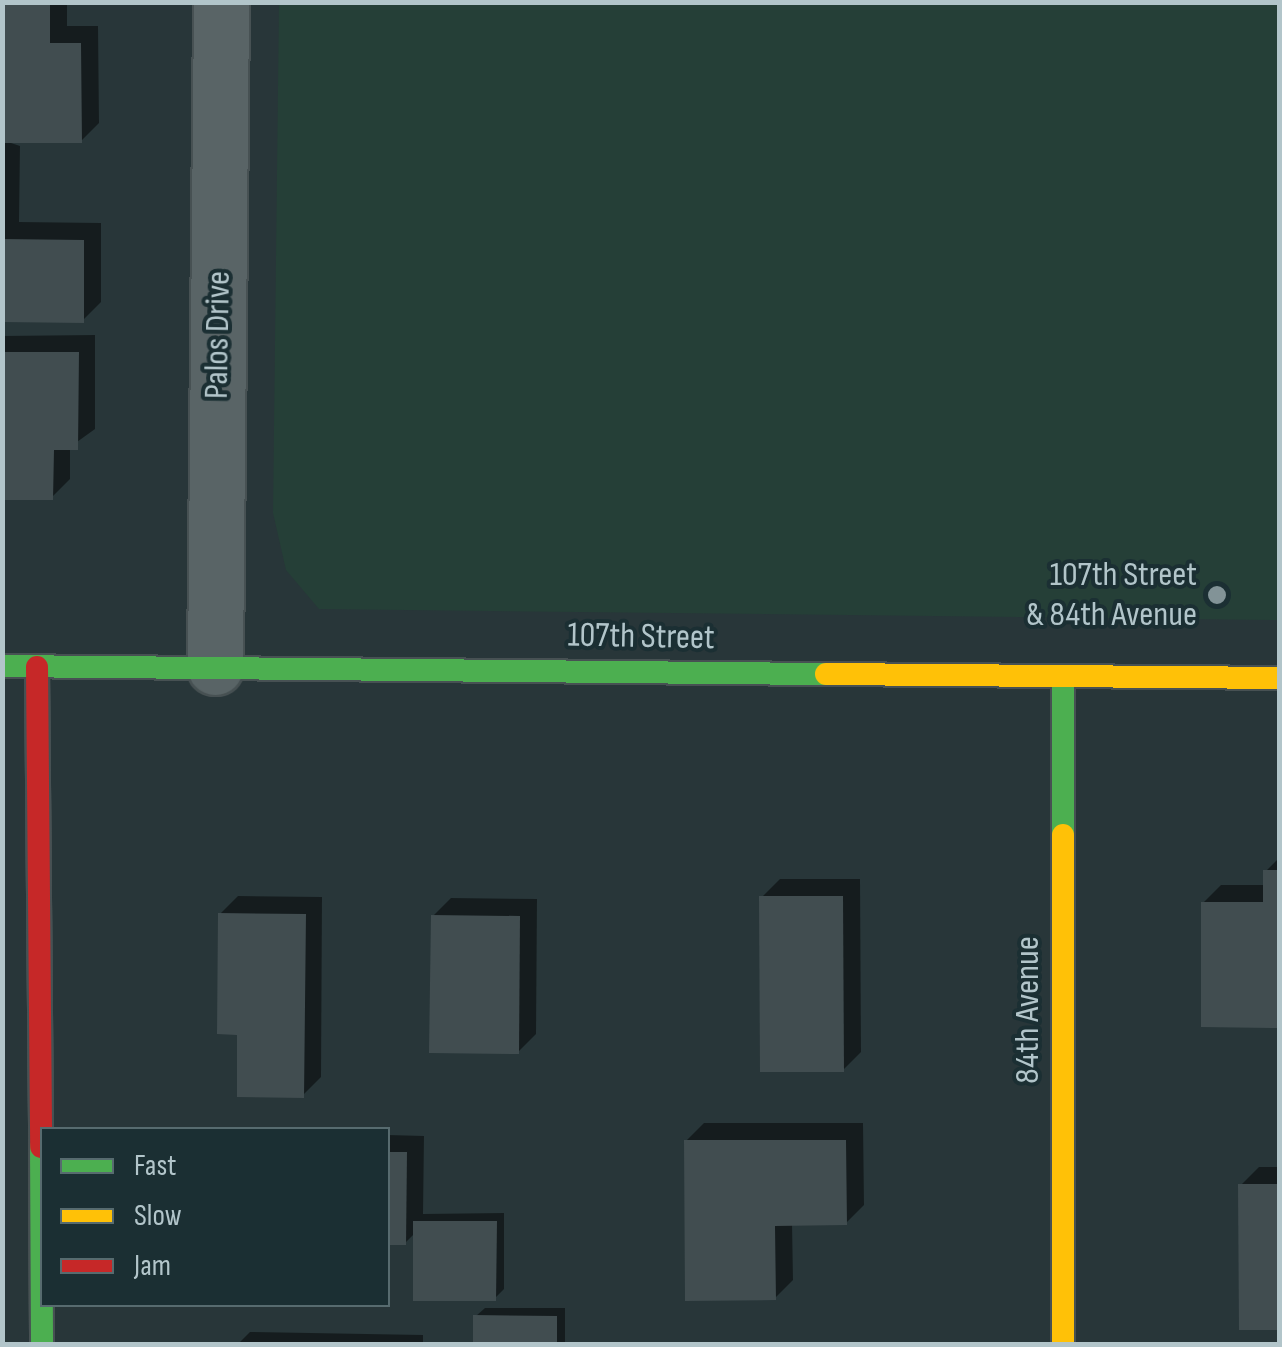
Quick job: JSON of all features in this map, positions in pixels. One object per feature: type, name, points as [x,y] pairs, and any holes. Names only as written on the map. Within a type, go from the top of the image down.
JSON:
[{"type":"street","name":"Palos Drive","points":[[215,667],[222,2]]},
{"type":"street","name":"107th Street","points":[[2,666],[1280,678]]},
{"type":"street","points":[[37,666],[40,1127]]},
{"type":"street","name":"84th Avenue","points":[[1063,1344],[1064,676]]},
{"type":"street","points":[[42,1307],[42,1344]]},
{"type":"green space","points":[[279,3],[1279,3],[1279,620],[319,609],[286,570],[273,513]]},
{"type":"building","points":[[2,2],[50,2],[50,43],[81,43],[82,143],[2,143]]},
{"type":"building","points":[[2,239],[84,240],[84,323],[2,322]]},
{"type":"building","points":[[2,352],[79,352],[78,450],[54,450],[53,500],[2,500]]},
{"type":"building","points":[[1263,870],[1279,870],[1279,1028],[1201,1027],[1201,902],[1263,902]]},
{"type":"building","points":[[759,896],[843,896],[844,1072],[760,1072]]},
{"type":"building","points":[[218,913],[306,914],[304,1098],[237,1097],[237,1035],[217,1034]]},
{"type":"building","points":[[431,915],[520,916],[519,1054],[429,1053]]},
{"type":"building","points":[[684,1140],[846,1140],[847,1225],[775,1226],[776,1300],[685,1301]]},
{"type":"building","points":[[390,1152],[407,1152],[406,1245],[390,1245]]},
{"type":"building","points":[[1238,1184],[1279,1184],[1279,1330],[1239,1330]]},
{"type":"building","points":[[413,1221],[497,1221],[496,1301],[413,1301]]},
{"type":"building","points":[[473,1315],[557,1316],[557,1344],[473,1344]]},
{"type":"traffic: fast","points":[[2,666],[826,674]]},
{"type":"traffic: fast","points":[[1063,676],[1063,835]]},
{"type":"traffic: fast","points":[[42,1307],[42,1344]]},
{"type":"traffic: slow","points":[[826,674],[1280,678]]},
{"type":"traffic: slow","points":[[1063,835],[1063,1344]]},
{"type":"traffic: jam","points":[[37,667],[41,1127]]},
{"type":"place","name":"107th Street & 84th Avenue","points":[[1217,595]]}]
